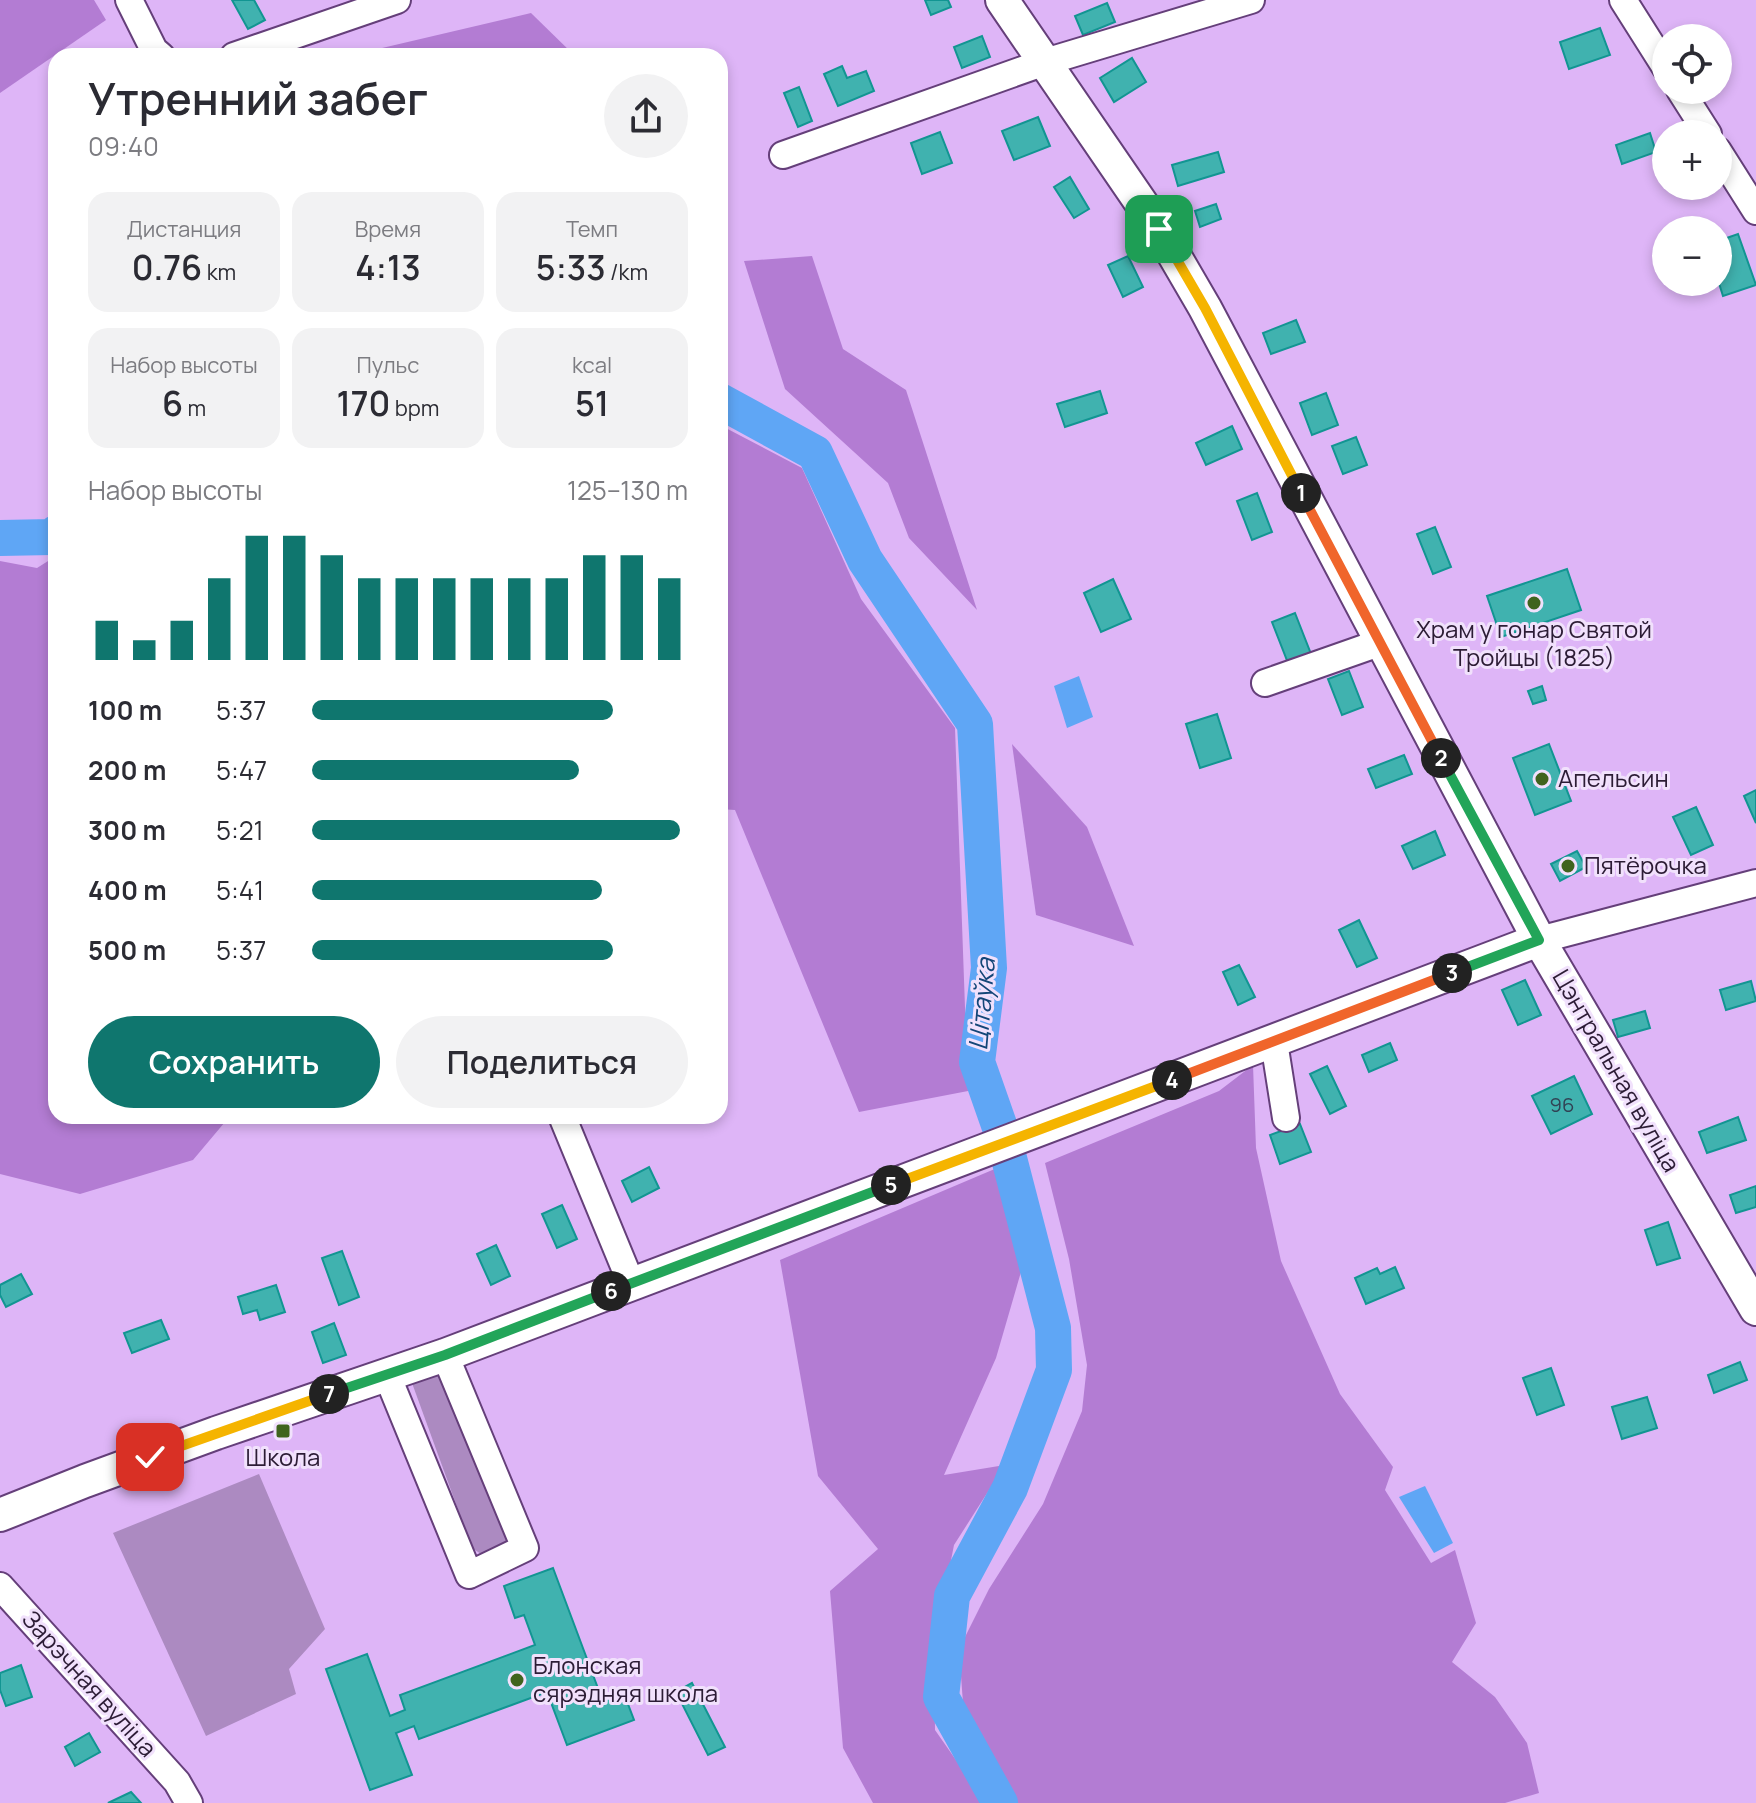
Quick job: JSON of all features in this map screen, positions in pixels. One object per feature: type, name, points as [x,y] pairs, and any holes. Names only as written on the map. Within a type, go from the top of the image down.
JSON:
[{"type":"main road","name":"Цэнтральная вуліца","points":[[1002,0],[1159,229],[1205,308],[1379,643],[1539,940],[1756,1309]]},
{"type":"main road","points":[[0,1515],[158,1454],[445,1355],[1539,940]]},
{"type":"street","points":[[129,0],[153,48]]},
{"type":"street","points":[[257,48],[397,0]]},
{"type":"street","points":[[783,155],[1045,62],[1251,0]]},
{"type":"street","points":[[1623,0],[1652,46]]},
{"type":"street","points":[[1732,173],[1756,211]]},
{"type":"street","points":[[1265,683],[1379,643]]},
{"type":"street","points":[[1539,940],[1756,883]]},
{"type":"street","points":[[1269,1044],[1286,1118]]},
{"type":"street","points":[[565,1124],[631,1283]]},
{"type":"street","points":[[387,1375],[469,1575],[525,1548],[445,1355]]},
{"type":"street","name":"Зарэчная вуліца","points":[[0,1586],[183,1792]]},
{"type":"shaded area","points":[[0,0],[94,0],[106,20],[65,48],[48,48],[48,60],[0,93]]},
{"type":"shaded area","points":[[531,13],[567,48],[382,48]]},
{"type":"shaded area","points":[[812,256],[843,349],[906,390],[977,610],[909,538],[888,483],[785,389],[744,261]]},
{"type":"shaded area","points":[[728,429],[802,468],[861,599],[955,728],[968,1091],[859,1112],[735,810],[728,810]]},
{"type":"shaded area","points":[[0,561],[37,568],[48,561],[48,1124],[223,1124],[193,1160],[80,1194],[0,1174]]},
{"type":"shaded area","points":[[1012,744],[1087,827],[1134,946],[1036,915]]},
{"type":"shaded area","points":[[1253,1065],[1256,1148],[1281,1261],[1340,1394],[1393,1467],[1385,1490],[1431,1563],[1455,1550],[1476,1623],[1452,1662],[1495,1697],[1527,1743],[1539,1793],[1505,1803],[1013,1803],[989,1767],[963,1703],[959,1649],[989,1589],[1043,1504],[1082,1411],[1087,1365],[1069,1259],[1045,1163],[1219,1091]]},
{"type":"shaded area","points":[[997,1168],[1023,1265],[996,1358],[944,1475],[1005,1465],[954,1545],[934,1646],[935,1730],[986,1803],[873,1803],[843,1748],[830,1591],[878,1549],[818,1476],[780,1260]]},
{"type":"shaded area","points":[[446,1370],[508,1541],[505,1548],[484,1556],[472,1548],[412,1383]]},
{"type":"shaded area","points":[[259,1474],[325,1629],[289,1669],[296,1694],[206,1736],[113,1533]]},
{"type":"water","points":[[1079,676],[1093,717],[1067,728],[1054,686]]},
{"type":"water","points":[[1425,1486],[1453,1543],[1434,1553],[1399,1497]]},
{"type":"building","points":[[232,0],[254,0],[265,20],[248,29]]},
{"type":"building","points":[[925,0],[948,0],[951,7],[931,15]]},
{"type":"building","points":[[1107,3],[1115,22],[1083,35],[1075,16]]},
{"type":"building","points":[[1600,28],[1610,55],[1569,69],[1560,42]]},
{"type":"building","points":[[982,36],[990,57],[962,68],[954,47]]},
{"type":"building","points":[[1132,58],[1146,82],[1114,102],[1100,78]]},
{"type":"building","points":[[842,66],[847,78],[866,71],[874,91],[838,106],[824,74]]},
{"type":"building","points":[[799,87],[812,121],[798,127],[784,93]]},
{"type":"building","points":[[1038,117],[1050,146],[1014,160],[1002,131]]},
{"type":"building","points":[[940,132],[952,163],[922,174],[911,143]]},
{"type":"building","points":[[1650,133],[1652,153],[1622,164],[1616,145]]},
{"type":"building","points":[[1218,152],[1224,172],[1178,186],[1172,165]]},
{"type":"building","points":[[1070,177],[1089,209],[1074,218],[1054,187]]},
{"type":"building","points":[[1216,204],[1221,219],[1200,227],[1195,211]]},
{"type":"building","points":[[1738,234],[1756,285],[1732,293],[1732,236]]},
{"type":"building","points":[[1128,256],[1143,287],[1123,297],[1108,265]]},
{"type":"building","points":[[1296,320],[1305,342],[1271,354],[1263,333]]},
{"type":"building","points":[[1100,391],[1107,413],[1065,427],[1057,404]]},
{"type":"building","points":[[1326,393],[1338,425],[1312,435],[1300,403]]},
{"type":"building","points":[[1232,426],[1242,449],[1206,465],[1196,443]]},
{"type":"building","points":[[1356,437],[1367,465],[1343,474],[1332,446]]},
{"type":"building","points":[[1257,493],[1272,532],[1252,540],[1237,501]]},
{"type":"building","points":[[1435,527],[1451,567],[1433,574],[1417,534]]},
{"type":"building","name":"Храм у гонар Святой Тройцы (1825)","points":[[1567,569],[1581,610],[1501,637],[1487,596]]},
{"type":"building","points":[[1113,579],[1131,619],[1101,632],[1084,593]]},
{"type":"building","points":[[1295,613],[1311,654],[1288,663],[1272,622]]},
{"type":"building","points":[[1349,671],[1363,707],[1342,715],[1328,679]]},
{"type":"building","points":[[1542,686],[1546,700],[1533,704],[1528,691]]},
{"type":"building","points":[[1217,714],[1231,758],[1200,768],[1186,724]]},
{"type":"building","name":"Апельсин","points":[[1549,744],[1571,801],[1535,815],[1513,758]]},
{"type":"building","points":[[1404,755],[1412,774],[1376,788],[1368,769]]},
{"type":"building","points":[[1756,790],[1756,823],[1744,796]]},
{"type":"building","points":[[1696,807],[1713,845],[1691,855],[1673,817]]},
{"type":"building","points":[[1435,831],[1445,855],[1413,869],[1402,846]]},
{"type":"building","name":"Пятёрочка","points":[[1577,851],[1586,867],[1560,881],[1551,864]]},
{"type":"building","points":[[1359,920],[1377,958],[1357,967],[1339,930]]},
{"type":"building","points":[[1239,965],[1255,997],[1238,1005],[1223,972]]},
{"type":"building","points":[[1525,980],[1541,1015],[1518,1025],[1502,990]]},
{"type":"building","points":[[1751,981],[1756,1001],[1726,1010],[1720,990]]},
{"type":"building","points":[[1645,1011],[1650,1028],[1618,1037],[1613,1020]]},
{"type":"building","points":[[1390,1043],[1397,1060],[1369,1072],[1362,1055]]},
{"type":"building","points":[[1327,1066],[1346,1106],[1330,1114],[1310,1074]]},
{"type":"building","points":[[1574,1076],[1592,1114],[1551,1134],[1532,1096]]},
{"type":"building","points":[[1738,1117],[1746,1140],[1707,1153],[1699,1132]]},
{"type":"building","points":[[1300,1124],[1311,1152],[1280,1164],[1270,1135]]},
{"type":"building","points":[[649,1167],[659,1188],[632,1202],[622,1181]]},
{"type":"building","points":[[1756,1186],[1756,1207],[1736,1213],[1730,1195]]},
{"type":"building","points":[[562,1205],[577,1239],[557,1248],[542,1214]]},
{"type":"building","points":[[1668,1222],[1680,1258],[1657,1265],[1645,1230]]},
{"type":"building","points":[[496,1245],[510,1276],[491,1285],[477,1254]]},
{"type":"building","points":[[342,1251],[359,1297],[339,1305],[322,1258]]},
{"type":"building","points":[[1395,1267],[1404,1288],[1366,1304],[1355,1278],[1377,1268],[1380,1274]]},
{"type":"building","points":[[21,1274],[32,1294],[6,1307],[0,1295],[0,1285]]},
{"type":"building","points":[[276,1285],[285,1312],[260,1320],[257,1310],[243,1314],[238,1297]]},
{"type":"building","points":[[161,1320],[169,1339],[132,1353],[124,1333]]},
{"type":"building","points":[[334,1323],[346,1355],[323,1363],[312,1332]]},
{"type":"building","points":[[1740,1362],[1747,1380],[1714,1393],[1708,1375]]},
{"type":"building","points":[[1551,1368],[1564,1405],[1537,1415],[1523,1378]]},
{"type":"building","points":[[1647,1397],[1657,1428],[1622,1439],[1612,1407]]},
{"type":"building","name":"Блонская сярэдняя школа","points":[[553,1568],[602,1699],[623,1691],[634,1720],[567,1745],[547,1692],[419,1739],[414,1726],[396,1733],[412,1775],[370,1790],[326,1669],[367,1654],[390,1716],[405,1710],[400,1695],[535,1645],[524,1615],[515,1618],[504,1586]]},
{"type":"building","points":[[21,1665],[32,1697],[6,1706],[0,1690],[0,1673]]},
{"type":"building","points":[[692,1683],[725,1747],[708,1755],[676,1692]]},
{"type":"building","points":[[89,1733],[100,1752],[75,1766],[65,1747]]},
{"type":"building","points":[[131,1792],[141,1803],[108,1803]]},
{"type":"waterway","name":"Цітаўка","points":[[728,405],[815,453],[865,560],[975,724],[989,968],[977,1062],[1004,1139],[1053,1328],[1054,1370],[1010,1488],[952,1596],[941,1697],[1000,1803]]},
{"type":"waterway","name":"Цітаўка","points":[[0,538],[48,537]]},
{"type":"place","name":"Храм у гонар Святой Тройцы (1825)","points":[[1534,603]]},
{"type":"place","name":"Апельсин","points":[[1542,779]]},
{"type":"place","name":"Пятёрочка","points":[[1568,866]]},
{"type":"place","name":"Школа","points":[[283,1431]]},
{"type":"place","name":"Блонская сярэдняя школа","points":[[517,1680]]},
{"type":"route","points":[[150,1457],[445,1355],[1539,940],[1379,643],[1205,308],[1159,229]]}]
